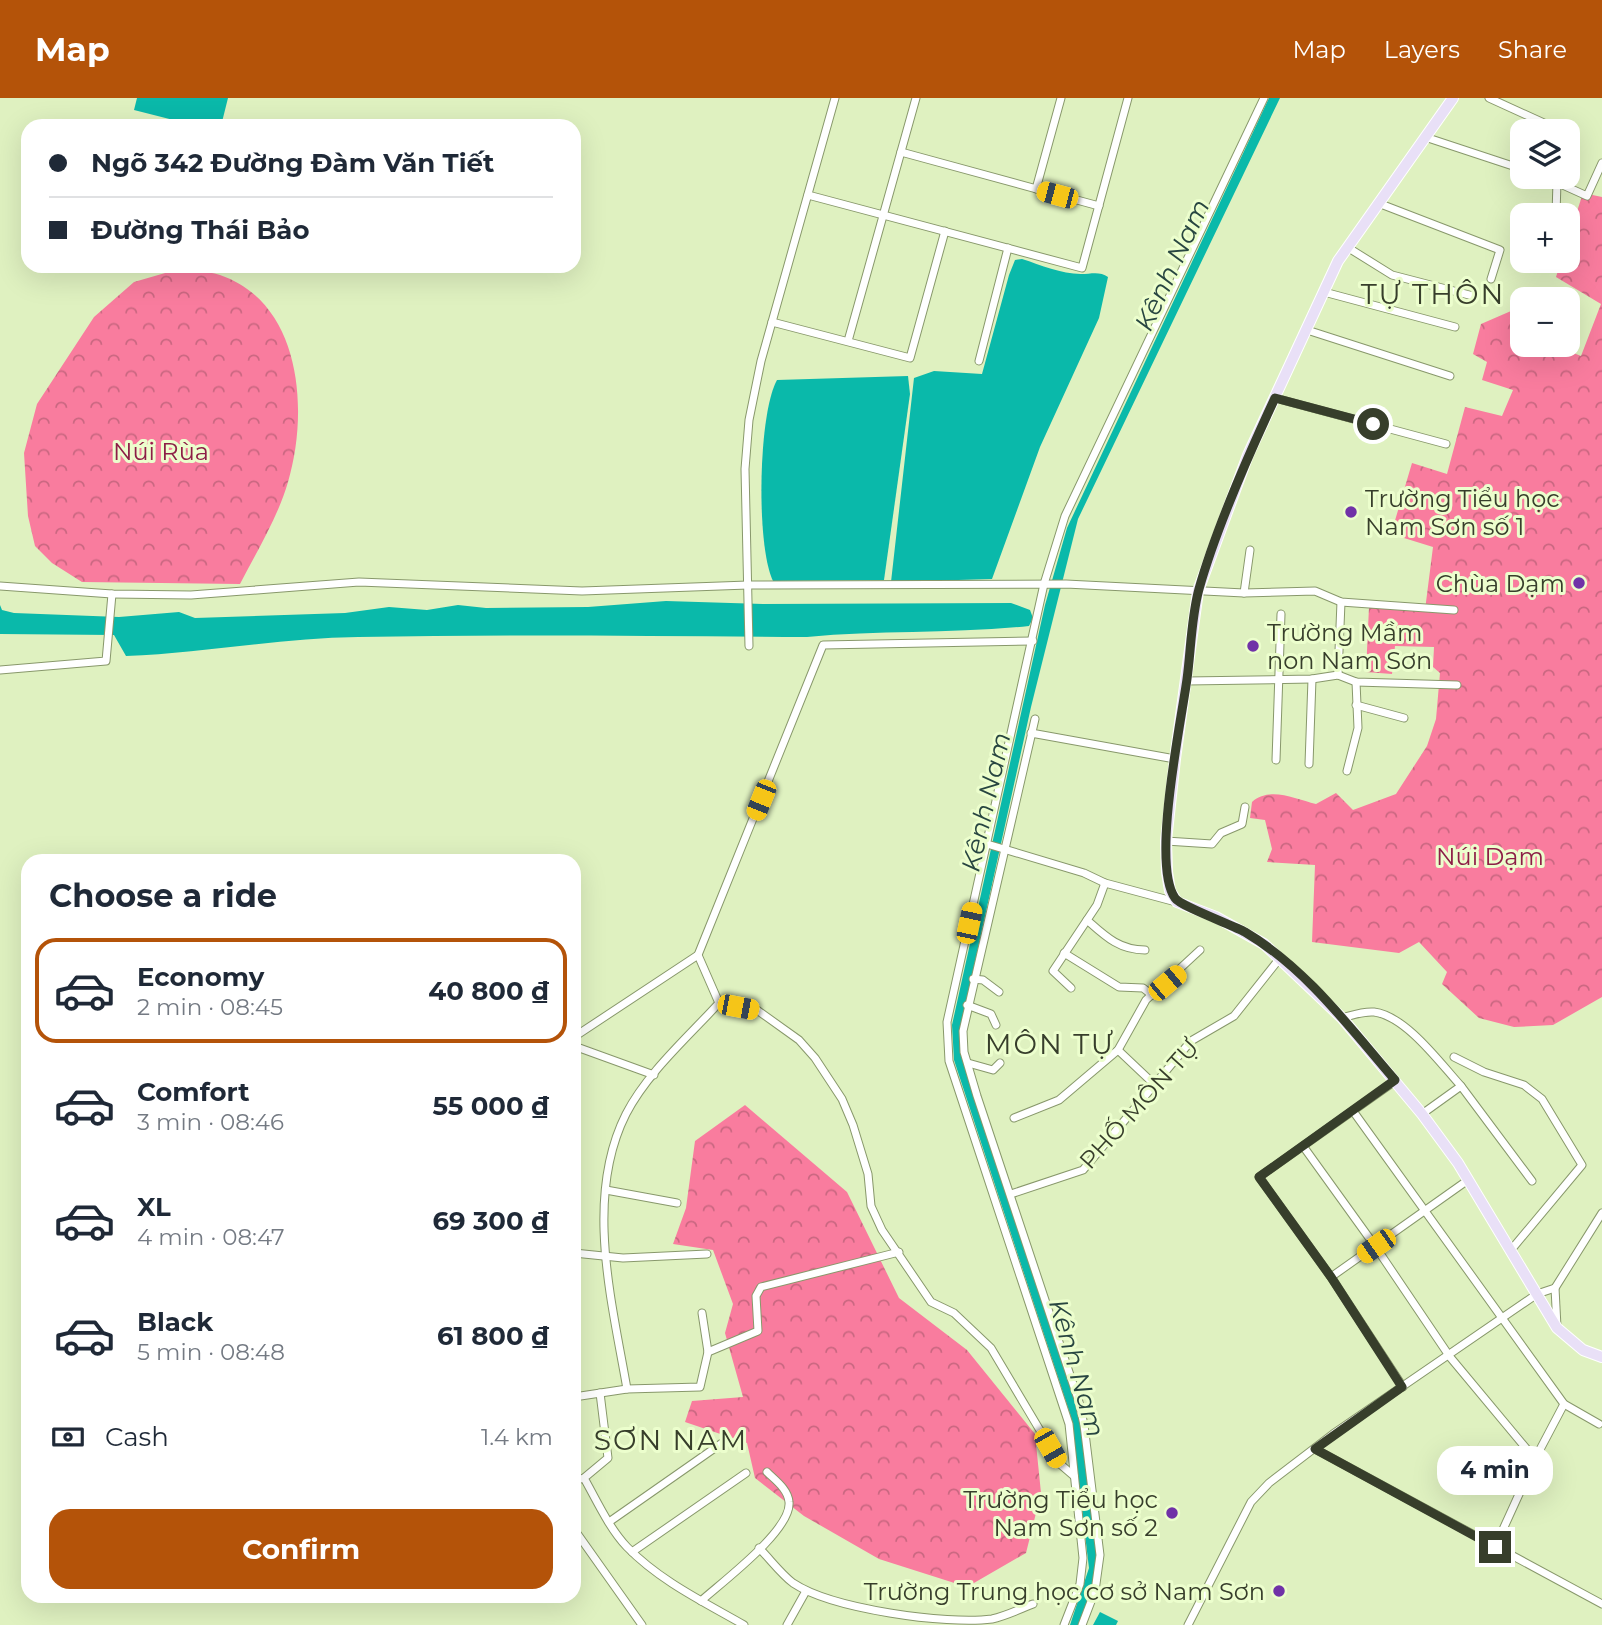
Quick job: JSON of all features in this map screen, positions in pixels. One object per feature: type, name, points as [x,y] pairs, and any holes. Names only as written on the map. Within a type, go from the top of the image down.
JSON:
[{"type":"main road","points":[[1452,98],[1347,247],[1248,456],[1198,591],[1166,841],[1170,891],[1177,902],[1245,932],[1280,958],[1342,1018],[1422,1114],[1468,1180],[1557,1328],[1583,1350],[1602,1357]]},
{"type":"street","points":[[749,646],[746,443],[772,322],[835,98]]},
{"type":"street","points":[[848,341],[916,98]]},
{"type":"street","points":[[1036,189],[1061,98]]},
{"type":"street","points":[[808,195],[1082,268],[1128,98]]},
{"type":"street","points":[[1064,1625],[1080,1584],[1083,1566],[1063,1404],[946,1046],[950,1009],[1044,584],[1071,503],[1264,98]]},
{"type":"street","points":[[1489,98],[1535,119]]},
{"type":"street","points":[[1425,137],[1510,165]]},
{"type":"street","points":[[901,152],[1099,206]]},
{"type":"street","points":[[1573,189],[1587,196],[1602,163]]},
{"type":"street","points":[[1378,202],[1500,250],[1491,279]]},
{"type":"street","points":[[772,322],[909,358],[945,232]]},
{"type":"street","points":[[1347,247],[1392,275],[1472,296]]},
{"type":"street","points":[[979,361],[1008,248]]},
{"type":"street","points":[[1324,292],[1455,327]]},
{"type":"street","points":[[1307,330],[1450,376]]},
{"type":"street","points":[[1275,398],[1446,444]]},
{"type":"street","points":[[1244,593],[1250,550]]},
{"type":"street","points":[[0,586],[112,594],[191,595],[372,582],[582,591],[1066,583],[1244,593],[1315,591],[1341,601],[1454,610]]},
{"type":"street","points":[[0,670],[106,662],[112,594]]},
{"type":"street","points":[[1338,675],[1341,601]]},
{"type":"street","points":[[1276,760],[1281,614]]},
{"type":"street","points":[[581,1032],[698,955],[823,645],[1033,641]]},
{"type":"street","points":[[1187,681],[1312,679],[1338,675],[1356,682],[1457,685]]},
{"type":"street","points":[[1309,764],[1312,679]]},
{"type":"street","points":[[1347,771],[1358,728],[1356,682]]},
{"type":"street","points":[[1356,705],[1404,718]]},
{"type":"street","points":[[1035,719],[1003,848],[963,1031],[968,1063],[1079,1402],[1084,1425],[1100,1555],[1095,1591],[1082,1625]]},
{"type":"street","points":[[1031,733],[1175,759]]},
{"type":"street","points":[[1166,841],[1212,844],[1221,833],[1242,824],[1245,807]]},
{"type":"street","points":[[987,844],[1084,873],[1105,883],[1177,902]]},
{"type":"street","points":[[1071,988],[1053,971],[1097,905],[1105,883]]},
{"type":"street","points":[[1087,920],[1119,946],[1145,950]]},
{"type":"street","points":[[1014,1118],[1059,1100],[1118,1050],[1152,995],[1200,950]]},
{"type":"street","points":[[1064,953],[1119,988],[1143,988],[1152,995]]},
{"type":"street","points":[[698,955],[719,1003]]},
{"type":"street","name":"PHỐ MÔN TỰ","points":[[1011,1195],[1083,1170],[1191,1041],[1234,1016],[1280,958]]},
{"type":"street","points":[[973,979],[983,980],[999,992]]},
{"type":"street","points":[[719,1003],[757,1010],[799,1040],[816,1058],[842,1099],[853,1125],[868,1174],[871,1206],[882,1230],[931,1302],[954,1312],[991,1348],[1060,1464],[1074,1476]]},
{"type":"street","points":[[627,1389],[606,1254],[606,1190],[618,1132],[627,1111],[654,1075],[719,1003]]},
{"type":"street","points":[[967,1005],[991,1014],[996,1025]]},
{"type":"street","points":[[1342,1018],[1364,1012],[1377,1012],[1398,1020],[1461,1086],[1532,1181]]},
{"type":"street","points":[[581,1049],[654,1075]]},
{"type":"street","points":[[1118,1050],[1155,1085]]},
{"type":"street","points":[[1454,1058],[1484,1072],[1524,1085],[1542,1099],[1582,1165],[1511,1250]]},
{"type":"street","points":[[968,1063],[993,1070],[1000,1063]]},
{"type":"street","points":[[1395,1080],[1259,1177],[1331,1277],[1402,1387]]},
{"type":"street","points":[[1422,1114],[1461,1086]]},
{"type":"street","points":[[1353,1111],[1564,1404],[1599,1424]]},
{"type":"street","points":[[1303,1146],[1376,1246],[1450,1357],[1535,1459]]},
{"type":"street","points":[[1331,1277],[1468,1180]]},
{"type":"street","points":[[606,1190],[677,1203]]},
{"type":"street","points":[[1557,1328],[1555,1288],[1602,1213]]},
{"type":"street","points":[[581,1252],[623,1258],[707,1254]]},
{"type":"street","points":[[708,1352],[758,1331],[756,1296],[761,1287],[899,1252]]},
{"type":"street","points":[[1188,1625],[1251,1502],[1269,1483],[1537,1294],[1555,1288]]},
{"type":"street","points":[[581,1396],[627,1389],[699,1387],[708,1352],[702,1313]]},
{"type":"street","points":[[581,1479],[608,1458],[600,1394]]},
{"type":"street","points":[[1495,1547],[1535,1459],[1564,1404]]},
{"type":"street","points":[[609,1522],[722,1443]]},
{"type":"street","points":[[1315,1449],[1602,1604]]},
{"type":"street","points":[[701,1601],[781,1526],[789,1507],[786,1492],[767,1472]]},
{"type":"street","points":[[632,1552],[746,1473]]},
{"type":"street","points":[[584,1478],[609,1522],[632,1552],[656,1572],[744,1625]]},
{"type":"street","points":[[581,1539],[642,1625]]},
{"type":"street","points":[[759,1548],[791,1581],[806,1591],[920,1619],[993,1622],[1033,1604]]},
{"type":"street","points":[[787,1625],[806,1591]]},
{"type":"green space","name":"Núi Dạm","points":[[1583,193],[1602,197],[1602,997],[1553,1025],[1514,1027],[1479,1018],[1442,984],[1447,972],[1419,942],[1399,953],[1312,942],[1315,865],[1267,862],[1272,849],[1265,820],[1250,818],[1252,802],[1267,795],[1283,795],[1316,804],[1336,793],[1353,810],[1396,794],[1427,746],[1436,719],[1440,673],[1433,667],[1434,647],[1395,646],[1392,674],[1366,672],[1369,607],[1425,610],[1433,547],[1391,534],[1412,463],[1447,474],[1465,407],[1502,416],[1513,390],[1482,380],[1487,362],[1473,354],[1481,324],[1510,311],[1510,357],[1581,356],[1601,304],[1580,291],[1580,287],[1573,287],[1556,277],[1557,273],[1580,273],[1580,203]]},
{"type":"green space","name":"Núi Rùa","points":[[165,273],[220,275],[247,289],[268,309],[283,334],[293,362],[298,424],[288,482],[273,521],[240,584],[82,582],[52,563],[35,546],[28,516],[24,453],[37,404],[94,317],[134,282]]},
{"type":"green space","points":[[745,1105],[847,1192],[899,1298],[967,1350],[1035,1434],[1041,1493],[1026,1553],[967,1587],[879,1559],[804,1516],[755,1478],[747,1443],[685,1422],[692,1401],[743,1397],[725,1333],[733,1304],[713,1250],[673,1244],[686,1208],[695,1141]]},
{"type":"water","points":[[137,98],[228,98],[223,119],[169,119],[134,110]]},
{"type":"water","name":"Kênh Nam","points":[[1269,98],[1280,98],[1078,519],[1031,707],[960,1030],[1014,1215],[1079,1414],[1097,1550],[1093,1588],[1078,1625],[1070,1625],[1089,1568],[1071,1417],[954,1060],[952,1025],[1045,605],[1067,528]]},
{"type":"water","points":[[1022,259],[1051,269],[1081,274],[1099,273],[1108,277],[1099,318],[1040,447],[992,579],[891,582],[914,378],[934,371],[982,374],[1009,275],[1015,260]]},
{"type":"water","points":[[908,376],[910,394],[884,580],[773,581],[764,540],[762,480],[766,421],[777,380]]},
{"type":"water","points":[[666,601],[763,604],[1011,603],[1030,610],[1033,618],[1029,626],[807,637],[358,637],[126,656],[114,635],[0,634],[0,605],[2,610],[14,613],[119,617],[179,612],[195,618],[345,613],[389,607],[427,610],[458,605],[486,608],[588,607]]},
{"type":"water","points":[[1100,1612],[1118,1621],[1116,1625],[1093,1625]]},
{"type":"place","name":"Trường Tiểu học Nam Sơn số 1","points":[[1351,512]]},
{"type":"place","name":"Chùa Dạm","points":[[1579,583]]},
{"type":"place","name":"Trường Mầm non Nam Sơn","points":[[1253,646]]},
{"type":"place","name":"Trường Tiểu học Nam Sơn số 2","points":[[1172,1513]]},
{"type":"place","name":"Trường Trung học cơ sở Nam Sơn","points":[[1279,1591]]},
{"type":"district","name":"TỰ THÔN","points":[[1433,294]]},
{"type":"district","name":"MÔN TỰ","points":[[1050,1044]]},
{"type":"district","name":"SƠN NAM","points":[[671,1440]]},
{"type":"route","points":[[1373,424],[1275,398],[1248,456],[1198,591],[1175,759],[1166,841],[1167,872],[1170,891],[1177,902],[1216,917],[1264,944],[1333,1008],[1395,1080],[1259,1177],[1331,1277],[1402,1387],[1315,1449],[1495,1547]]}]
